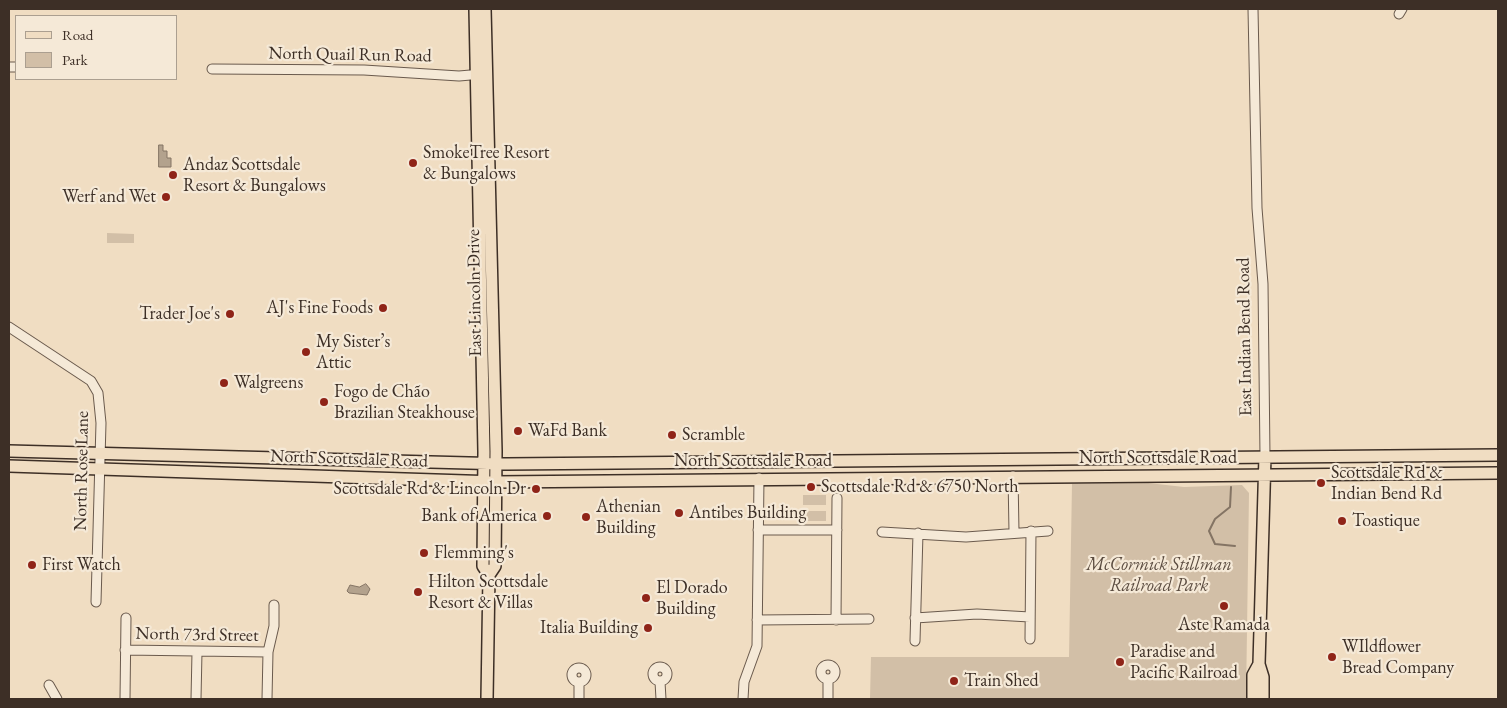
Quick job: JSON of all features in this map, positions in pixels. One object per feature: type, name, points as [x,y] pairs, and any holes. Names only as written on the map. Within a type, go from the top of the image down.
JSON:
[{"type":"main road","name":"East Lincoln Drive","points":[[475,9],[482,74],[496,464],[495,566],[489,575]]},
{"type":"main road","name":"East Lincoln Drive","points":[[486,9],[482,74],[484,566],[489,575],[487,699]]},
{"type":"main road","name":"North Scottsdale Road","points":[[9,451],[484,464],[1498,455]]},
{"type":"main road","name":"East Indian Bend Road","points":[[1263,699],[1263,677],[1259,664],[1265,456]]},
{"type":"main road","points":[[946,460],[964,467],[999,467],[1013,476],[1026,466],[1064,466],[1088,459]]},
{"type":"main road","points":[[716,462],[731,468],[749,470],[759,478],[771,469],[808,468],[829,462]]},
{"type":"main road","points":[[649,464],[649,479]]},
{"type":"main road","name":"North Scottsdale Road","points":[[9,466],[496,482],[759,478],[1498,473]]},
{"type":"main road","name":"East Indian Bend Road","points":[[1253,699],[1253,675],[1259,664]]},
{"type":"street","name":"East Indian Bend Road","points":[[1253,9],[1257,208],[1263,284],[1265,456]]},
{"type":"street","name":"North Quail Run Road","points":[[212,69],[364,70],[459,76],[482,74]]},
{"type":"street","name":"North Rose Lane","points":[[9,327],[91,382],[98,393],[100,408],[100,469],[96,602]]},
{"type":"street","points":[[1013,476],[1014,532]]},
{"type":"street","points":[[743,699],[744,682],[757,646],[759,478]]},
{"type":"street","points":[[836,620],[837,498]]},
{"type":"street","points":[[758,530],[836,530]]},
{"type":"street","points":[[882,532],[966,537],[1048,531]]},
{"type":"street","points":[[1030,639],[1031,532]]},
{"type":"street","points":[[915,641],[918,594],[918,533]]},
{"type":"street","points":[[267,699],[268,652],[274,626],[274,605]]},
{"type":"street","points":[[915,618],[977,614],[1030,617]]},
{"type":"street","points":[[125,699],[126,618]]},
{"type":"street","points":[[757,620],[869,619]]},
{"type":"street","name":"North 73rd Street","points":[[125,650],[268,652]]},
{"type":"street","points":[[196,699],[197,652]]},
{"type":"street","points":[[828,680],[828,699]]},
{"type":"street","points":[[579,682],[579,699]]},
{"type":"street","points":[[660,682],[661,699]]},
{"type":"street","points":[[49,685],[57,699]]},
{"type":"green space","points":[[107,233],[134,234],[134,243],[107,243]]},
{"type":"green space","name":"McCormick Stillman Railroad Park","points":[[1148,483],[1184,487],[1242,485],[1249,493],[1246,699],[870,699],[871,657],[1069,657],[1072,484]]},
{"type":"green space","points":[[803,495],[826,495],[826,505],[803,505]]},
{"type":"green space","points":[[802,511],[826,511],[826,521],[802,521]]},
{"type":"shaded area","points":[[159,145],[163,145],[163,151],[167,151],[167,158],[171,158],[171,167],[159,167]]},
{"type":"shaded area","points":[[366,584],[370,589],[367,595],[349,593],[347,591],[350,585],[359,587]]},
{"type":"waterway","points":[[1231,487],[1230,507],[1215,519],[1209,531],[1215,544],[1235,546]]},
{"type":"place","name":"SmokeTree Resort & Bungalows","points":[[413,163]]},
{"type":"place","name":"Andaz Scottsdale Resort & Bungalows","points":[[173,175]]},
{"type":"place","name":"Werf and Wet","points":[[166,197]]},
{"type":"place","name":"AJ's Fine Foods","points":[[383,308]]},
{"type":"place","name":"Trader Joe's","points":[[230,314]]},
{"type":"place","name":"My Sister’s Attic","points":[[306,352]]},
{"type":"place","name":"Walgreens","points":[[224,383]]},
{"type":"place","name":"Fogo de Chão Brazilian Steakhouse","points":[[324,402]]},
{"type":"place","name":"WaFd Bank","points":[[518,431]]},
{"type":"place","name":"Scramble","points":[[672,435]]},
{"type":"place","name":"Scottsdale Rd & Indian Bend Rd","points":[[1321,483]]},
{"type":"place","name":"Scottsdale Rd & 6750 North","points":[[811,487]]},
{"type":"place","name":"Scottsdale Rd & Lincoln Dr","points":[[536,489]]},
{"type":"place","name":"Antibes Building","points":[[679,513]]},
{"type":"place","name":"Bank of America","points":[[547,516]]},
{"type":"place","name":"Athenian Building","points":[[586,517]]},
{"type":"place","name":"Toastique","points":[[1342,521]]},
{"type":"place","name":"Flemming's","points":[[424,553]]},
{"type":"place","name":"First Watch","points":[[32,565]]},
{"type":"place","name":"Hilton Scottsdale Resort & Villas","points":[[418,592]]},
{"type":"place","name":"El Dorado Building","points":[[646,598]]},
{"type":"place","name":"Aste Ramada","points":[[1224,606]]},
{"type":"place","name":"Italia Building","points":[[648,628]]},
{"type":"place","name":"WIldflower Bread Company","points":[[1332,657]]},
{"type":"place","name":"Paradise and Pacific Railroad","points":[[1120,662]]},
{"type":"place","name":"Train Shed","points":[[954,681]]}]
